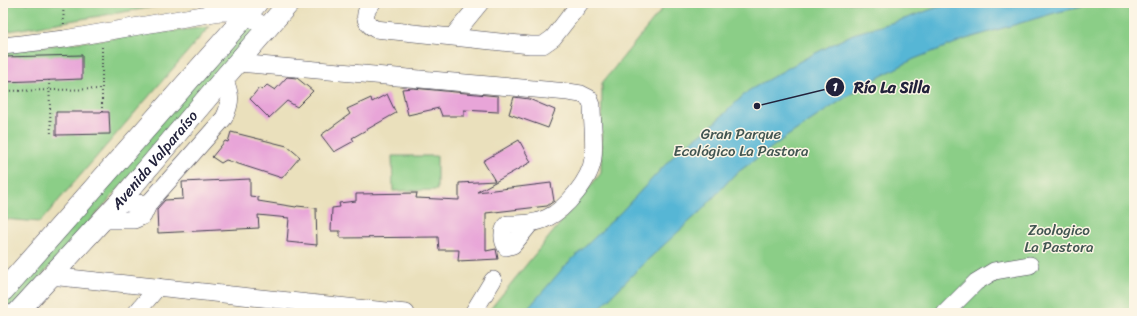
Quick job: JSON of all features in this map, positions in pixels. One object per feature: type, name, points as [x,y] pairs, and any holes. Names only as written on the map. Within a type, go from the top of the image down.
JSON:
[{"type":"main road","name":"Avenida Valparaíso","points":[[17,313],[120,201],[289,3]]},
{"type":"main road","name":"Avenida Valparaíso","points":[[3,291],[252,9]]},
{"type":"street","points":[[372,3],[366,12],[366,19],[368,25],[375,29],[453,36],[530,46],[543,45],[553,38],[580,3]]},
{"type":"street","points":[[453,36],[480,3]]},
{"type":"street","points":[[4,49],[64,39],[224,7],[232,12],[252,9],[267,28]]},
{"type":"street","points":[[238,63],[568,92],[580,94],[589,98],[592,105],[593,158],[587,178],[569,201],[559,210],[548,218],[530,224]]},
{"type":"street","points":[[103,220],[134,220],[143,216],[149,203],[224,118],[228,109],[230,92],[224,78]]},
{"type":"street","points":[[120,201],[132,204],[149,203]]},
{"type":"street","points":[[945,313],[976,282],[994,271],[1030,265]]},
{"type":"street","points":[[50,276],[406,313]]},
{"type":"street","points":[[473,313],[493,280]]},
{"type":"street","points":[[136,313],[158,287]]},
{"type":"path","points":[[63,3],[64,39]]},
{"type":"path","points":[[102,39],[102,112]]},
{"type":"path","points":[[3,74],[4,49]]},
{"type":"path","points":[[49,80],[51,136]]},
{"type":"path","points":[[3,91],[102,89]]},
{"type":"green space","points":[[3,3],[178,3],[3,32]]},
{"type":"green space","name":"Gran Parque Ecológico La Pastora","points":[[667,3],[1134,3],[1134,313],[487,313],[601,173],[602,83]]},
{"type":"green space","points":[[243,23],[259,30],[13,308],[3,304],[3,296]]},
{"type":"green space","points":[[209,27],[40,222],[3,219],[3,51]]},
{"type":"green space","points":[[392,156],[437,156],[437,190],[393,191]]},
{"type":"water","points":[[950,3],[1102,3],[1058,12],[966,39],[914,59],[866,84],[786,137],[734,175],[701,211],[642,265],[595,313],[524,313],[565,266],[621,212],[680,149],[709,128],[748,91],[804,59],[853,34],[901,20]]},
{"type":"building","points":[[82,55],[82,79],[3,82],[3,57]]},
{"type":"building","points":[[287,77],[297,78],[313,91],[297,107],[287,101],[269,118],[250,99],[259,88],[262,90],[267,85],[275,90]]},
{"type":"building","points":[[413,88],[498,96],[498,112],[464,110],[464,116],[442,116],[439,108],[408,115],[402,89]]},
{"type":"building","points":[[387,94],[396,113],[352,138],[354,141],[334,152],[321,135],[350,114],[347,109],[371,98],[372,102]]},
{"type":"building","points":[[514,97],[529,99],[555,110],[548,128],[509,114]]},
{"type":"building","points":[[56,112],[109,112],[110,134],[56,135]]},
{"type":"building","points":[[231,132],[287,146],[300,157],[282,178],[226,160],[221,163],[212,157],[225,141],[228,142]]},
{"type":"building","points":[[519,140],[531,162],[477,192],[551,183],[554,201],[547,206],[486,213],[486,251],[496,249],[498,259],[458,261],[459,250],[439,250],[438,237],[340,238],[340,231],[331,231],[332,208],[340,207],[339,203],[356,201],[356,194],[417,193],[416,198],[459,200],[459,183],[495,181],[483,161]]},
{"type":"building","points":[[250,179],[250,196],[258,197],[258,201],[296,207],[316,208],[317,245],[287,242],[289,218],[258,215],[259,228],[158,233],[157,209],[165,200],[183,199],[182,182]]},
{"type":"place","name":"Río La Silla","points":[[757,106]]},
{"type":"park label","name":"Zoologico La Pastora","points":[[1059,238]]}]
